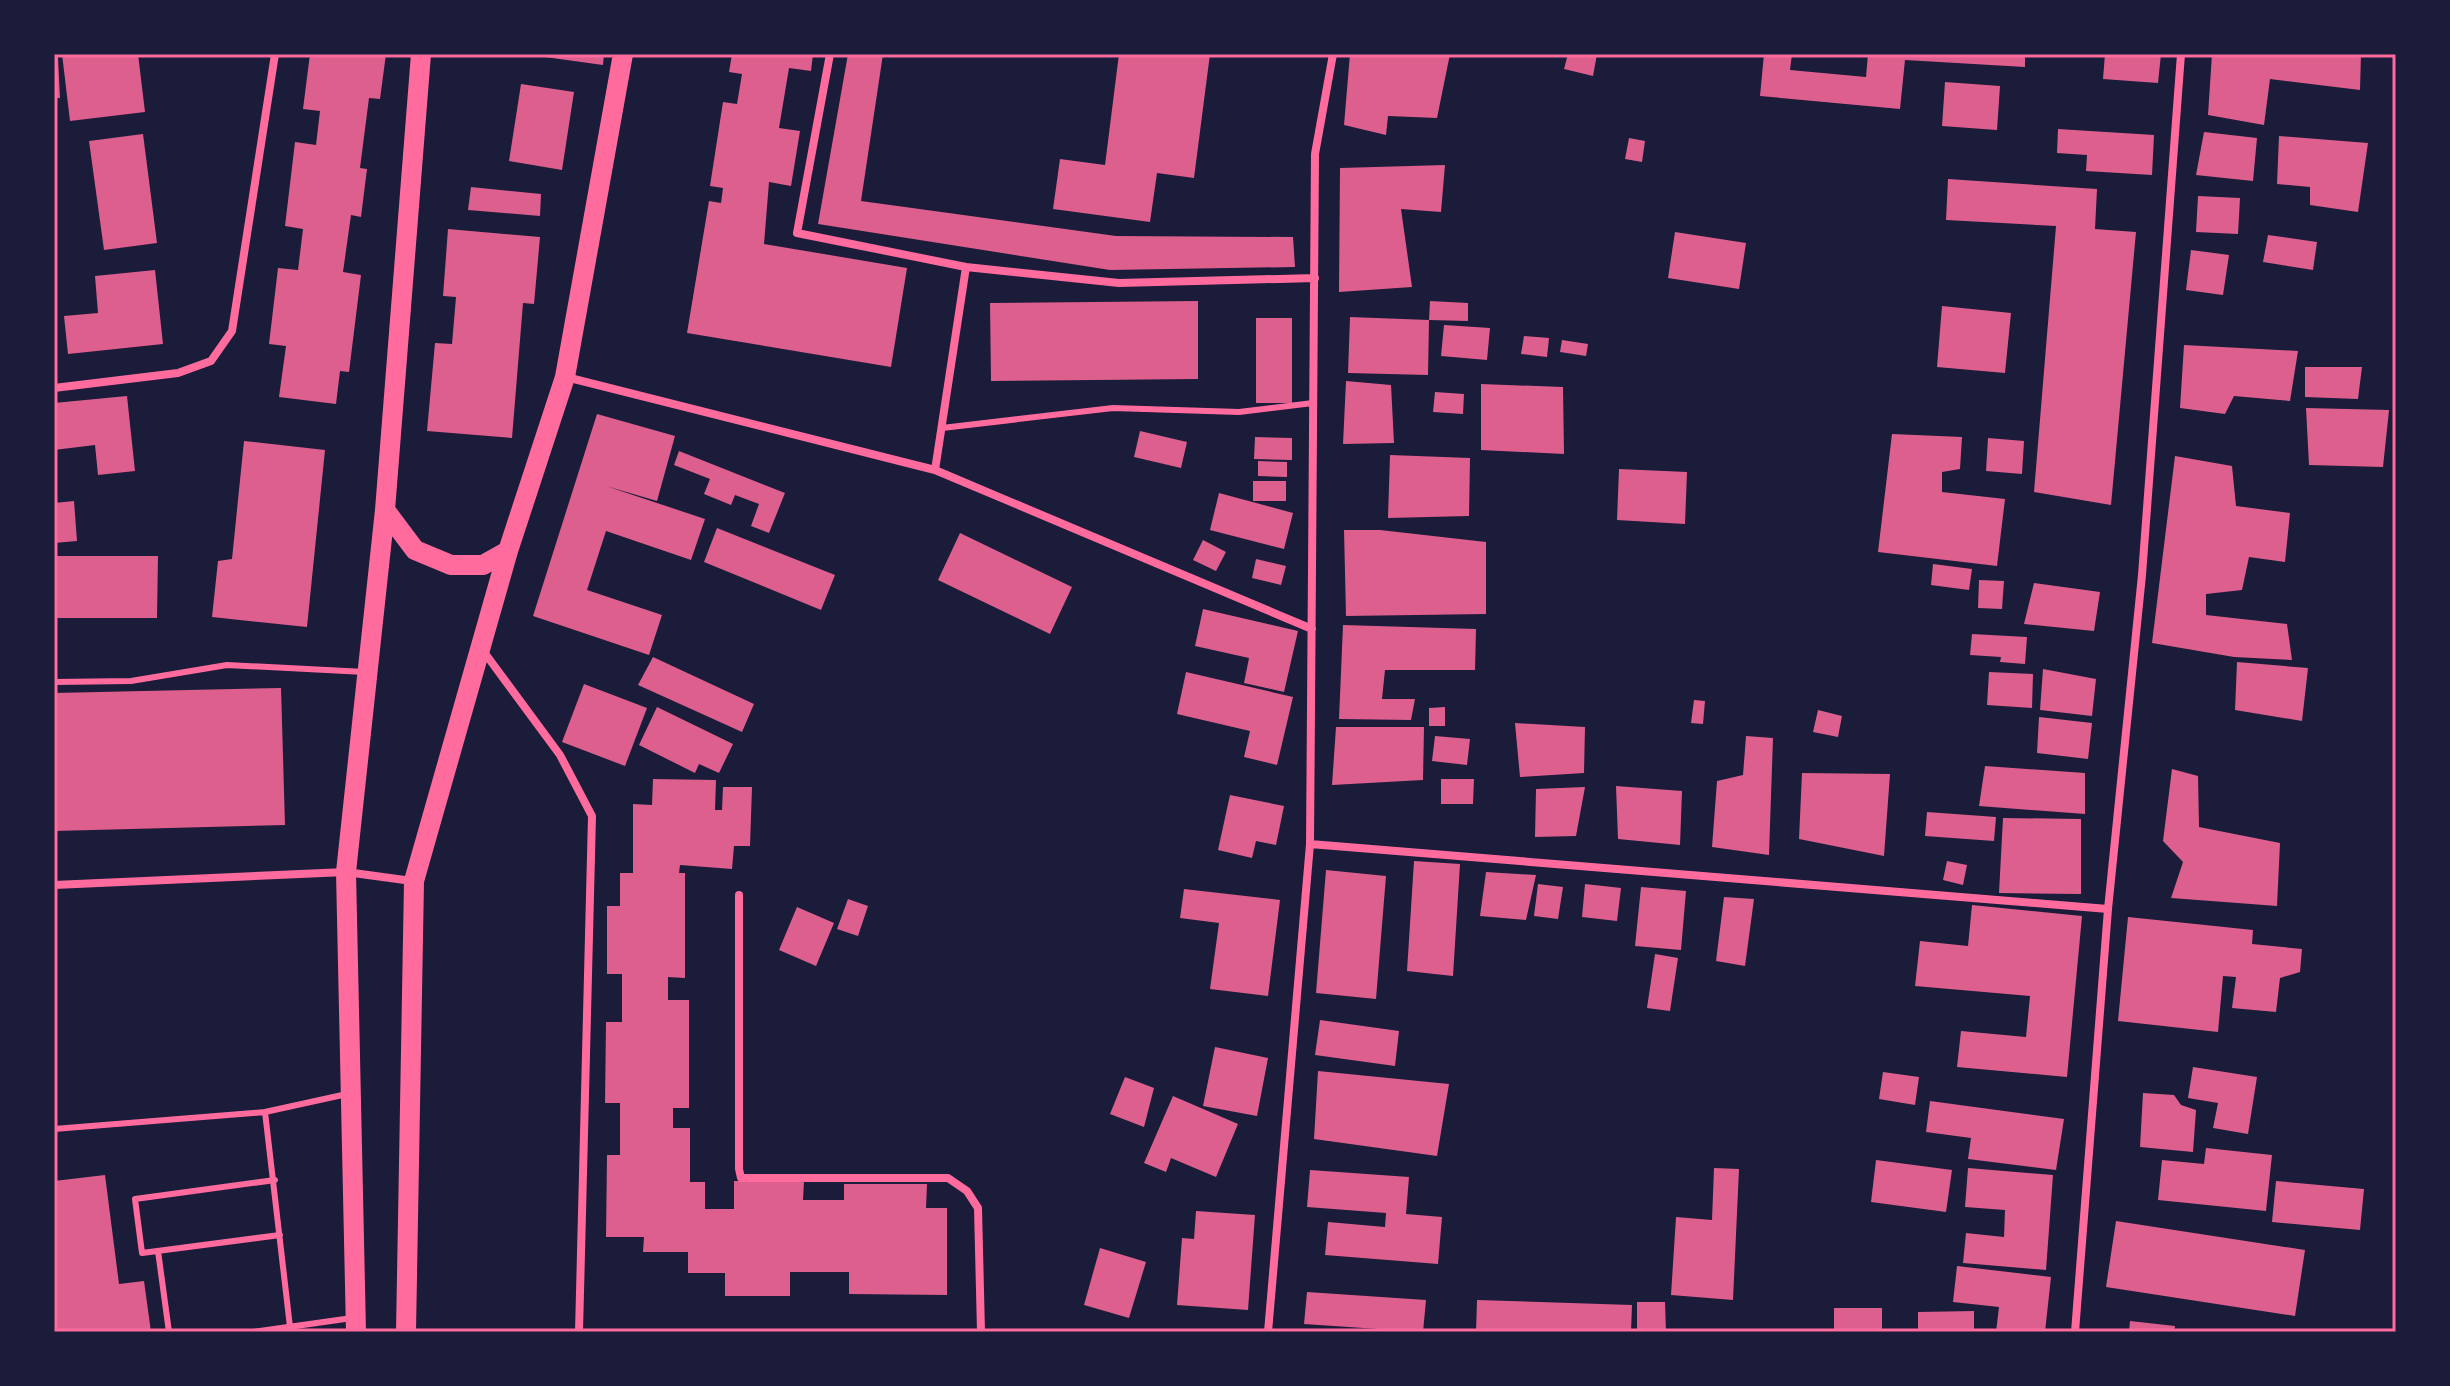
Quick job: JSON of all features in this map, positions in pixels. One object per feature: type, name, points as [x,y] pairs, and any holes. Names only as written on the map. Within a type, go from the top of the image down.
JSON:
[{"type":"main road","points":[[356,1325],[346,872],[365,672],[385,510],[421,54]]},
{"type":"main road","points":[[406,1332],[414,881],[508,551],[565,377],[623,54]]},
{"type":"main road","points":[[385,510],[415,550],[451,565],[483,565],[508,551]]},
{"type":"street","points":[[54,388],[178,373],[211,361],[232,331],[275,54]]},
{"type":"street","points":[[830,54],[797,233],[966,267],[1119,283],[1315,278]]},
{"type":"street","points":[[1268,1332],[1310,844],[1315,154],[1333,54]]},
{"type":"street","points":[[2075,1332],[2108,909],[2142,575],[2181,54]]},
{"type":"street","points":[[935,470],[966,267]]},
{"type":"street","points":[[565,377],[935,470],[1312,629]]},
{"type":"street","points":[[481,648],[560,755],[592,816],[579,1332]]},
{"type":"street","points":[[1310,844],[2108,909]]},
{"type":"street","points":[[54,885],[346,872],[414,881]]},
{"type":"street","points":[[739,895],[741,1178],[948,1178],[967,1191],[978,1208],[981,1332]]},
{"type":"lane","points":[[942,428],[1113,408],[1239,412],[1313,403]]},
{"type":"lane","points":[[54,682],[131,681],[227,665],[365,672]]},
{"type":"lane","points":[[54,1129],[265,1112],[351,1093]]},
{"type":"lane","points":[[265,1112],[290,1327]]},
{"type":"lane","points":[[275,1180],[135,1199],[142,1253],[280,1235]]},
{"type":"lane","points":[[158,1251],[169,1332]]},
{"type":"lane","points":[[253,1332],[290,1327],[356,1325]]},
{"type":"building","points":[[62,54],[138,54],[145,112],[70,121]]},
{"type":"building","points":[[310,54],[386,54],[380,99],[369,98],[360,168],[367,169],[361,217],[351,215],[343,272],[361,275],[349,372],[340,371],[336,404],[279,397],[286,346],[269,344],[278,268],[298,270],[303,229],[285,226],[295,142],[316,145],[320,111],[303,109]]},
{"type":"building","points":[[523,54],[604,54],[603,65]]},
{"type":"building","points":[[732,54],[813,54],[811,71],[789,68],[779,128],[800,131],[791,186],[769,182],[764,244],[907,268],[891,367],[687,333],[709,201],[721,203],[723,188],[710,186],[723,102],[737,104],[742,74],[729,72]]},
{"type":"building","points":[[848,54],[883,54],[861,201],[1116,236],[1293,237],[1295,267],[1110,270],[818,224]]},
{"type":"building","points":[[1119,54],[1210,54],[1194,178],[1157,173],[1150,222],[1053,209],[1060,159],[1105,165]]},
{"type":"building","points":[[1350,54],[1450,54],[1437,118],[1388,116],[1386,135],[1344,125]]},
{"type":"building","points":[[1568,54],[1597,54],[1593,76],[1564,69]]},
{"type":"building","points":[[1764,54],[1792,54],[1790,70],[1866,77],[1868,54],[2025,54],[2025,67],[1905,60],[1900,109],[1760,96]]},
{"type":"building","points":[[2105,54],[2161,54],[2158,83],[2103,79]]},
{"type":"building","points":[[2212,54],[2361,54],[2360,90],[2270,79],[2264,125],[2208,115]]},
{"type":"building","points":[[58,57],[60,98],[54,98],[54,58]]},
{"type":"building","points":[[1945,82],[2000,86],[1997,130],[1942,126]]},
{"type":"building","points":[[521,84],[574,92],[562,170],[509,161]]},
{"type":"building","points":[[2058,129],[2154,135],[2152,175],[2086,171],[2087,155],[2057,153]]},
{"type":"building","points":[[2204,132],[2257,138],[2253,181],[2196,175]]},
{"type":"building","points":[[143,134],[157,243],[104,250],[89,141]]},
{"type":"building","points":[[2279,136],[2368,143],[2358,212],[2310,205],[2310,187],[2277,184]]},
{"type":"building","points":[[1629,138],[1645,141],[1642,162],[1625,159]]},
{"type":"building","points":[[1445,165],[1441,212],[1401,209],[1412,287],[1339,292],[1340,168]]},
{"type":"building","points":[[1948,179],[2097,189],[2095,229],[2136,232],[2111,505],[2034,492],[2056,226],[1946,220]]},
{"type":"building","points":[[471,187],[541,194],[540,216],[468,210]]},
{"type":"building","points":[[2198,196],[2240,198],[2238,234],[2196,232]]},
{"type":"building","points":[[448,229],[540,237],[534,304],[523,303],[512,438],[427,431],[435,343],[452,344],[456,297],[443,296]]},
{"type":"building","points":[[1675,232],[1746,243],[1739,289],[1668,278]]},
{"type":"building","points":[[2268,235],[2317,242],[2313,270],[2263,262]]},
{"type":"building","points":[[2191,250],[2229,255],[2223,295],[2186,290]]},
{"type":"building","points":[[155,270],[163,344],[68,354],[64,316],[98,313],[95,276]]},
{"type":"building","points":[[1198,301],[1198,379],[991,381],[990,303]]},
{"type":"building","points":[[1430,301],[1468,303],[1468,321],[1429,320]]},
{"type":"building","points":[[1942,306],[2011,313],[2005,373],[1937,367]]},
{"type":"building","points":[[1350,317],[1429,320],[1428,375],[1348,373]]},
{"type":"building","points":[[1256,318],[1292,318],[1292,403],[1256,403]]},
{"type":"building","points":[[1444,325],[1490,328],[1487,360],[1441,356]]},
{"type":"building","points":[[1524,336],[1549,338],[1547,357],[1521,354]]},
{"type":"building","points":[[1562,340],[1588,344],[1586,356],[1560,352]]},
{"type":"building","points":[[2184,345],[2298,351],[2290,401],[2234,396],[2225,414],[2180,408]]},
{"type":"building","points":[[2305,367],[2362,367],[2358,399],[2305,397]]},
{"type":"building","points":[[1346,381],[1391,385],[1394,443],[1343,444]]},
{"type":"building","points":[[1481,384],[1563,387],[1564,454],[1481,450]]},
{"type":"building","points":[[1435,392],[1464,394],[1463,414],[1433,412]]},
{"type":"building","points":[[127,396],[135,471],[98,475],[95,445],[54,450],[54,403]]},
{"type":"building","points":[[2306,408],[2389,410],[2383,467],[2309,465]]},
{"type":"building","points":[[597,414],[675,436],[657,501],[606,486],[705,519],[691,560],[606,531],[587,590],[662,615],[649,655],[533,616]]},
{"type":"building","points":[[1140,431],[1187,442],[1181,468],[1134,457]]},
{"type":"building","points":[[1892,434],[1962,437],[1960,469],[1942,472],[1942,492],[2005,499],[1997,566],[1878,552]]},
{"type":"building","points":[[1255,437],[1292,438],[1292,460],[1254,459]]},
{"type":"building","points":[[1988,438],[2024,441],[2022,474],[1986,471]]},
{"type":"building","points":[[244,441],[325,450],[307,627],[212,617],[218,561],[232,559]]},
{"type":"building","points":[[679,451],[785,493],[769,533],[751,526],[759,504],[735,495],[731,505],[704,494],[710,479],[674,465]]},
{"type":"building","points":[[1390,455],[1470,458],[1469,516],[1388,518]]},
{"type":"building","points":[[2175,456],[2232,466],[2236,506],[2290,513],[2285,562],[2249,557],[2242,590],[2206,594],[2206,615],[2287,624],[2292,660],[2234,657],[2152,643]]},
{"type":"building","points":[[1258,461],[1287,462],[1287,477],[1258,476]]},
{"type":"building","points":[[1619,469],[1687,472],[1685,524],[1617,520]]},
{"type":"building","points":[[1253,481],[1286,481],[1286,501],[1253,501]]},
{"type":"building","points":[[1219,493],[1293,513],[1284,549],[1210,530]]},
{"type":"building","points":[[74,501],[77,541],[54,543],[54,503]]},
{"type":"building","points":[[717,528],[835,575],[821,610],[704,562]]},
{"type":"building","points":[[1344,530],[1380,530],[1486,542],[1486,614],[1346,616]]},
{"type":"building","points":[[960,533],[1072,587],[1050,634],[938,580]]},
{"type":"building","points":[[1203,540],[1226,552],[1216,571],[1193,560]]},
{"type":"building","points":[[54,556],[158,556],[157,618],[54,618]]},
{"type":"building","points":[[1256,559],[1286,566],[1281,585],[1252,578]]},
{"type":"building","points":[[1933,564],[1972,569],[1969,590],[1931,585]]},
{"type":"building","points":[[1979,580],[2004,581],[2002,609],[1978,608]]},
{"type":"building","points":[[2034,583],[2100,592],[2094,631],[2024,624]]},
{"type":"building","points":[[1203,609],[1298,631],[1284,692],[1244,683],[1249,658],[1195,646]]},
{"type":"building","points":[[1343,625],[1476,629],[1475,670],[1385,670],[1382,699],[1415,699],[1411,720],[1339,719]]},
{"type":"building","points":[[1972,634],[2027,637],[2025,664],[2000,662],[2001,657],[1970,655]]},
{"type":"building","points":[[653,657],[754,704],[742,732],[638,685]]},
{"type":"building","points":[[2237,662],[2308,668],[2302,721],[2235,710]]},
{"type":"building","points":[[2043,669],[2096,679],[2092,716],[2040,710]]},
{"type":"building","points":[[1186,672],[1293,697],[1277,765],[1244,757],[1250,731],[1177,714]]},
{"type":"building","points":[[1989,672],[2033,674],[2032,708],[1987,705]]},
{"type":"building","points":[[584,684],[647,708],[625,766],[562,742]]},
{"type":"building","points":[[281,688],[285,825],[54,831],[54,693]]},
{"type":"building","points":[[1694,700],[1705,701],[1703,724],[1691,723]]},
{"type":"building","points":[[657,707],[733,744],[719,773],[699,764],[695,773],[639,745]]},
{"type":"building","points":[[1445,707],[1445,726],[1429,726],[1429,708]]},
{"type":"building","points":[[1818,710],[1842,716],[1838,737],[1813,732]]},
{"type":"building","points":[[2039,717],[2092,723],[2088,759],[2037,753]]},
{"type":"building","points":[[1515,723],[1585,727],[1584,773],[1520,777]]},
{"type":"building","points":[[1336,727],[1424,727],[1423,780],[1332,785]]},
{"type":"building","points":[[1435,736],[1470,739],[1467,765],[1432,761]]},
{"type":"building","points":[[1746,736],[1773,738],[1769,855],[1712,847],[1717,781],[1743,775]]},
{"type":"building","points":[[1985,766],[2085,773],[2085,814],[1979,806]]},
{"type":"building","points":[[2172,769],[2198,776],[2199,827],[2280,843],[2277,906],[2171,898],[2183,862],[2163,841]]},
{"type":"building","points":[[1802,773],[1890,774],[1884,856],[1799,839]]},
{"type":"building","points":[[653,779],[716,780],[715,810],[722,810],[723,787],[752,787],[750,846],[734,846],[732,869],[680,865],[679,873],[685,873],[685,978],[668,977],[668,1000],[689,1000],[689,1108],[673,1108],[673,1128],[690,1128],[690,1182],[705,1182],[705,1209],[734,1209],[734,1181],[804,1181],[803,1200],[844,1200],[844,1184],[927,1184],[926,1208],[947,1208],[947,1295],[849,1294],[849,1272],[790,1272],[790,1296],[725,1296],[725,1273],[688,1273],[688,1252],[643,1252],[644,1237],[606,1237],[607,1155],[620,1155],[620,1103],[605,1103],[606,1022],[622,1022],[622,974],[607,974],[607,906],[620,906],[620,873],[633,873],[633,804],[652,805]]},
{"type":"building","points":[[1441,779],[1474,779],[1473,804],[1441,804]]},
{"type":"building","points":[[1616,786],[1682,791],[1680,845],[1618,839]]},
{"type":"building","points":[[1585,787],[1576,836],[1535,837],[1536,789]]},
{"type":"building","points":[[1230,795],[1284,806],[1276,845],[1256,841],[1252,858],[1218,850]]},
{"type":"building","points":[[1927,812],[1996,817],[1994,841],[1925,836]]},
{"type":"building","points":[[2003,818],[2081,819],[2081,894],[1999,893]]},
{"type":"building","points":[[1414,861],[1460,864],[1453,976],[1407,971]]},
{"type":"building","points":[[1947,861],[1967,865],[1963,885],[1943,880]]},
{"type":"building","points":[[1326,870],[1386,876],[1376,999],[1316,993]]},
{"type":"building","points":[[1486,872],[1536,875],[1526,920],[1480,916]]},
{"type":"building","points":[[1538,884],[1563,887],[1558,919],[1534,916]]},
{"type":"building","points":[[1585,884],[1621,888],[1617,921],[1582,917]]},
{"type":"building","points":[[1641,887],[1686,891],[1681,950],[1635,946]]},
{"type":"building","points":[[1184,889],[1280,900],[1268,996],[1210,989],[1219,923],[1180,918]]},
{"type":"building","points":[[1724,897],[1754,899],[1745,966],[1716,961]]},
{"type":"building","points":[[848,899],[868,906],[858,936],[837,929]]},
{"type":"building","points":[[1972,905],[2082,916],[2067,1077],[1957,1067],[1961,1031],[2026,1037],[2030,996],[1915,986],[1920,941],[1968,946]]},
{"type":"building","points":[[797,907],[834,923],[816,966],[779,950]]},
{"type":"building","points":[[2128,917],[2253,930],[2252,944],[2302,949],[2300,972],[2280,978],[2276,1012],[2232,1008],[2236,977],[2223,976],[2218,1032],[2118,1021]]},
{"type":"building","points":[[1655,954],[1678,958],[1670,1011],[1647,1008]]},
{"type":"building","points":[[1320,1020],[1399,1031],[1395,1066],[1315,1055]]},
{"type":"building","points":[[1215,1047],[1268,1058],[1257,1116],[1203,1106]]},
{"type":"building","points":[[2193,1067],[2257,1077],[2248,1134],[2213,1128],[2218,1103],[2188,1098]]},
{"type":"building","points":[[1318,1071],[1449,1084],[1437,1156],[1314,1139]]},
{"type":"building","points":[[1883,1072],[1919,1077],[1915,1105],[1879,1099]]},
{"type":"building","points":[[1125,1077],[1154,1088],[1144,1127],[1110,1114]]},
{"type":"building","points":[[2143,1093],[2174,1095],[2181,1105],[2196,1110],[2193,1152],[2140,1147]]},
{"type":"building","points":[[1173,1096],[1238,1124],[1216,1177],[1171,1158],[1166,1172],[1144,1163]]},
{"type":"building","points":[[1930,1101],[2064,1119],[2056,1170],[1968,1159],[1971,1138],[1926,1132]]},
{"type":"building","points":[[2206,1148],[2272,1155],[2266,1211],[2158,1200],[2162,1160],[2204,1164]]},
{"type":"building","points":[[1876,1160],[1952,1170],[1946,1212],[1871,1202]]},
{"type":"building","points":[[1714,1168],[1739,1169],[1733,1300],[1671,1295],[1676,1217],[1712,1220]]},
{"type":"building","points":[[1968,1168],[2053,1175],[2046,1270],[1963,1263],[1966,1233],[2004,1237],[2005,1210],[1965,1207]]},
{"type":"building","points":[[1310,1170],[1409,1177],[1406,1214],[1442,1217],[1438,1264],[1325,1255],[1328,1222],[1385,1227],[1386,1213],[1307,1207]]},
{"type":"building","points":[[105,1175],[119,1284],[144,1281],[151,1332],[54,1332],[54,1181]]},
{"type":"building","points":[[2276,1181],[2364,1189],[2360,1230],[2272,1222]]},
{"type":"building","points":[[1196,1211],[1255,1215],[1248,1310],[1177,1305],[1182,1238],[1194,1239]]},
{"type":"building","points":[[2116,1221],[2305,1250],[2295,1316],[2106,1287]]},
{"type":"building","points":[[1100,1248],[1146,1262],[1129,1318],[1084,1305]]},
{"type":"building","points":[[1957,1266],[2051,1277],[2045,1332],[1996,1332],[1999,1307],[1953,1302]]},
{"type":"building","points":[[1307,1292],[1426,1300],[1423,1332],[1304,1324]]},
{"type":"building","points":[[1477,1300],[1632,1305],[1631,1332],[1476,1332]]},
{"type":"building","points":[[1637,1302],[1665,1302],[1666,1332],[1637,1332]]},
{"type":"building","points":[[1834,1308],[1882,1308],[1882,1332],[1834,1332]]},
{"type":"building","points":[[1974,1311],[1974,1332],[1918,1332],[1918,1312]]},
{"type":"building","points":[[2130,1321],[2175,1326],[2174,1332],[2129,1332]]}]
